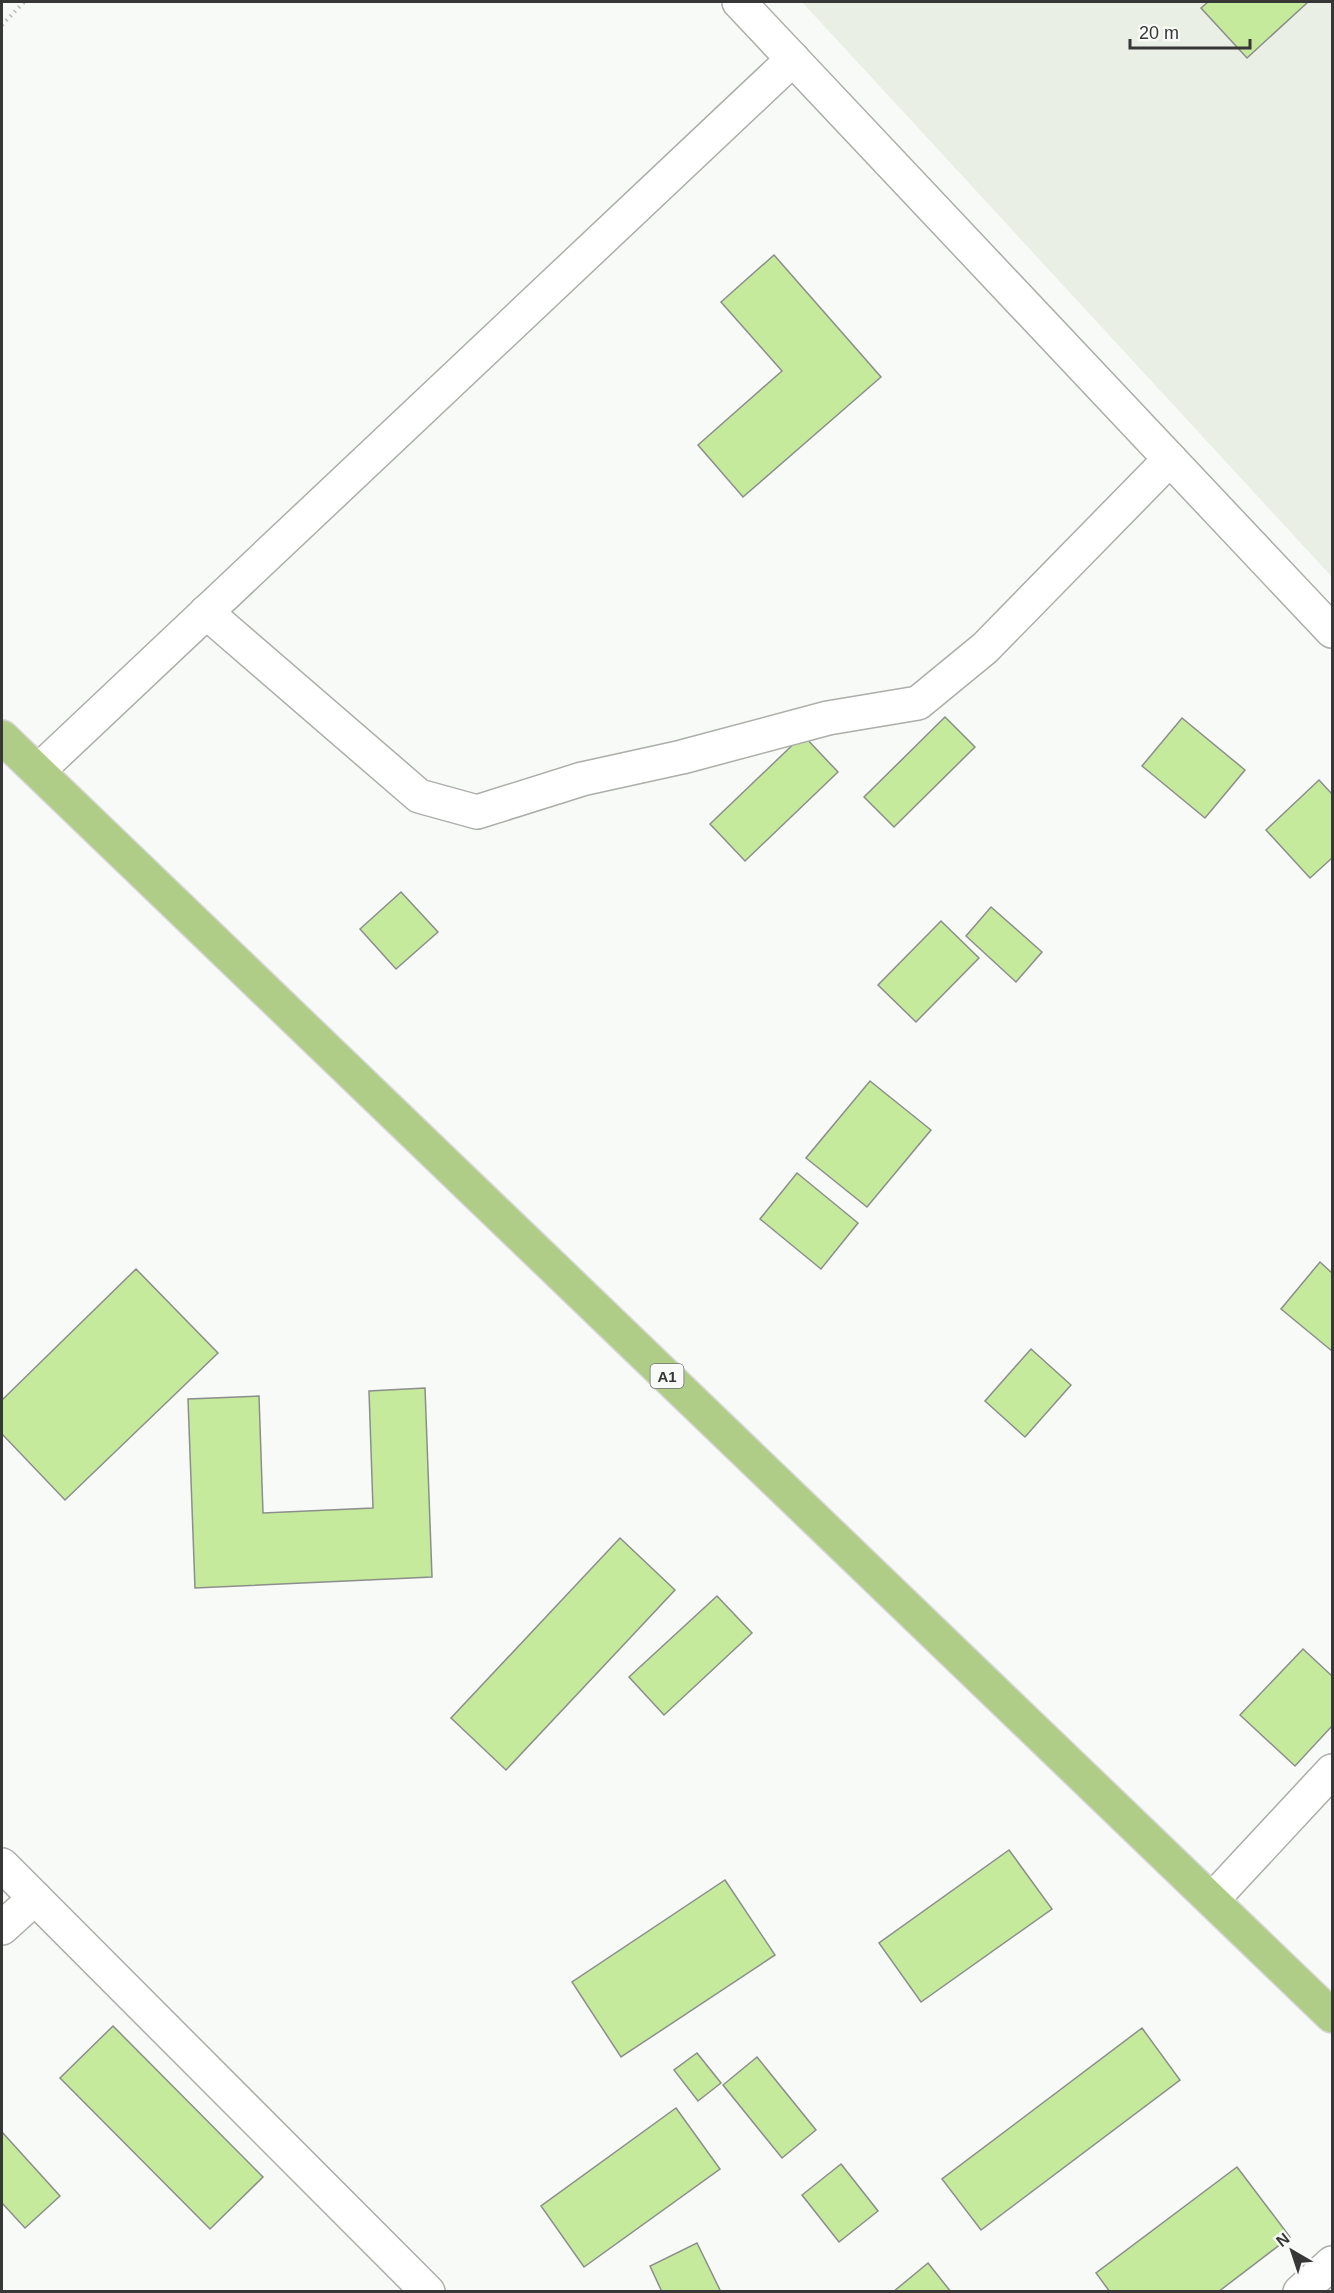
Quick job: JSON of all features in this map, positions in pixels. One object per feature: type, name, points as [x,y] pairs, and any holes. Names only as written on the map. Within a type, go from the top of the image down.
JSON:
[{"type":"main road","name":"A1","points":[[2,736],[1332,2016]]},
{"type":"street","points":[[739,2],[1332,631]]},
{"type":"street","points":[[38,771],[793,59]]},
{"type":"street","points":[[206,612],[419,796],[477,812],[582,779],[682,757],[828,718],[918,703],[985,648],[1170,459]]},
{"type":"street","points":[[1212,1900],[1332,1771]]},
{"type":"street","points":[[2,1865],[428,2292]]},
{"type":"street","points":[[2,1928],[35,1898]]},
{"type":"street","points":[[1300,2292],[1332,2263]]},
{"type":"path","points":[[2,24],[24,2]]},
{"type":"shaded area","points":[[802,2],[1332,2],[1332,577]]},
{"type":"building","points":[[1208,2],[1308,2],[1247,58],[1201,8]]},
{"type":"building","points":[[774,255],[881,377],[743,497],[698,445],[782,371],[721,302]]},
{"type":"building","points":[[945,717],[975,747],[894,827],[864,797]]},
{"type":"building","points":[[1182,718],[1245,770],[1205,818],[1142,766]]},
{"type":"building","points":[[803,735],[838,772],[745,861],[710,824]]},
{"type":"building","points":[[1319,780],[1332,794],[1332,858],[1310,878],[1266,830]]},
{"type":"building","points":[[401,892],[438,932],[396,969],[360,929]]},
{"type":"building","points":[[991,907],[1042,952],[1016,982],[966,936]]},
{"type":"building","points":[[941,921],[979,958],[916,1022],[878,985]]},
{"type":"building","points":[[870,1081],[931,1130],[867,1207],[806,1158]]},
{"type":"building","points":[[797,1173],[858,1223],[821,1269],[760,1219]]},
{"type":"building","points":[[1320,1262],[1332,1273],[1332,1351],[1281,1309]]},
{"type":"building","points":[[136,1269],[218,1353],[65,1500],[2,1434],[2,1400]]},
{"type":"building","points":[[1031,1349],[1071,1385],[1025,1437],[985,1401]]},
{"type":"building","points":[[425,1388],[432,1577],[195,1588],[188,1399],[259,1396],[263,1513],[373,1508],[369,1391]]},
{"type":"building","points":[[620,1538],[675,1590],[506,1770],[451,1718]]},
{"type":"building","points":[[717,1596],[752,1633],[664,1715],[629,1677]]},
{"type":"building","points":[[1303,1649],[1332,1676],[1332,1726],[1295,1766],[1240,1715]]},
{"type":"building","points":[[1009,1850],[1052,1909],[921,2002],[879,1943]]},
{"type":"building","points":[[725,1880],[775,1955],[621,2057],[572,1982]]},
{"type":"building","points":[[113,2026],[263,2177],[210,2229],[60,2078]]},
{"type":"building","points":[[1142,2028],[1180,2080],[981,2230],[942,2179]]},
{"type":"building","points":[[697,2053],[721,2083],[698,2101],[674,2070]]},
{"type":"building","points":[[757,2057],[816,2130],[782,2158],[723,2085]]},
{"type":"building","points":[[676,2108],[720,2169],[584,2267],[541,2206]]},
{"type":"building","points":[[2,2132],[60,2196],[25,2228],[2,2203]]},
{"type":"building","points":[[841,2164],[878,2211],[839,2242],[802,2195]]},
{"type":"building","points":[[1237,2167],[1290,2237],[1218,2292],[1110,2292],[1096,2273]]},
{"type":"building","points":[[697,2243],[721,2292],[662,2292],[650,2266]]},
{"type":"building","points":[[928,2263],[951,2292],[893,2292]]}]
